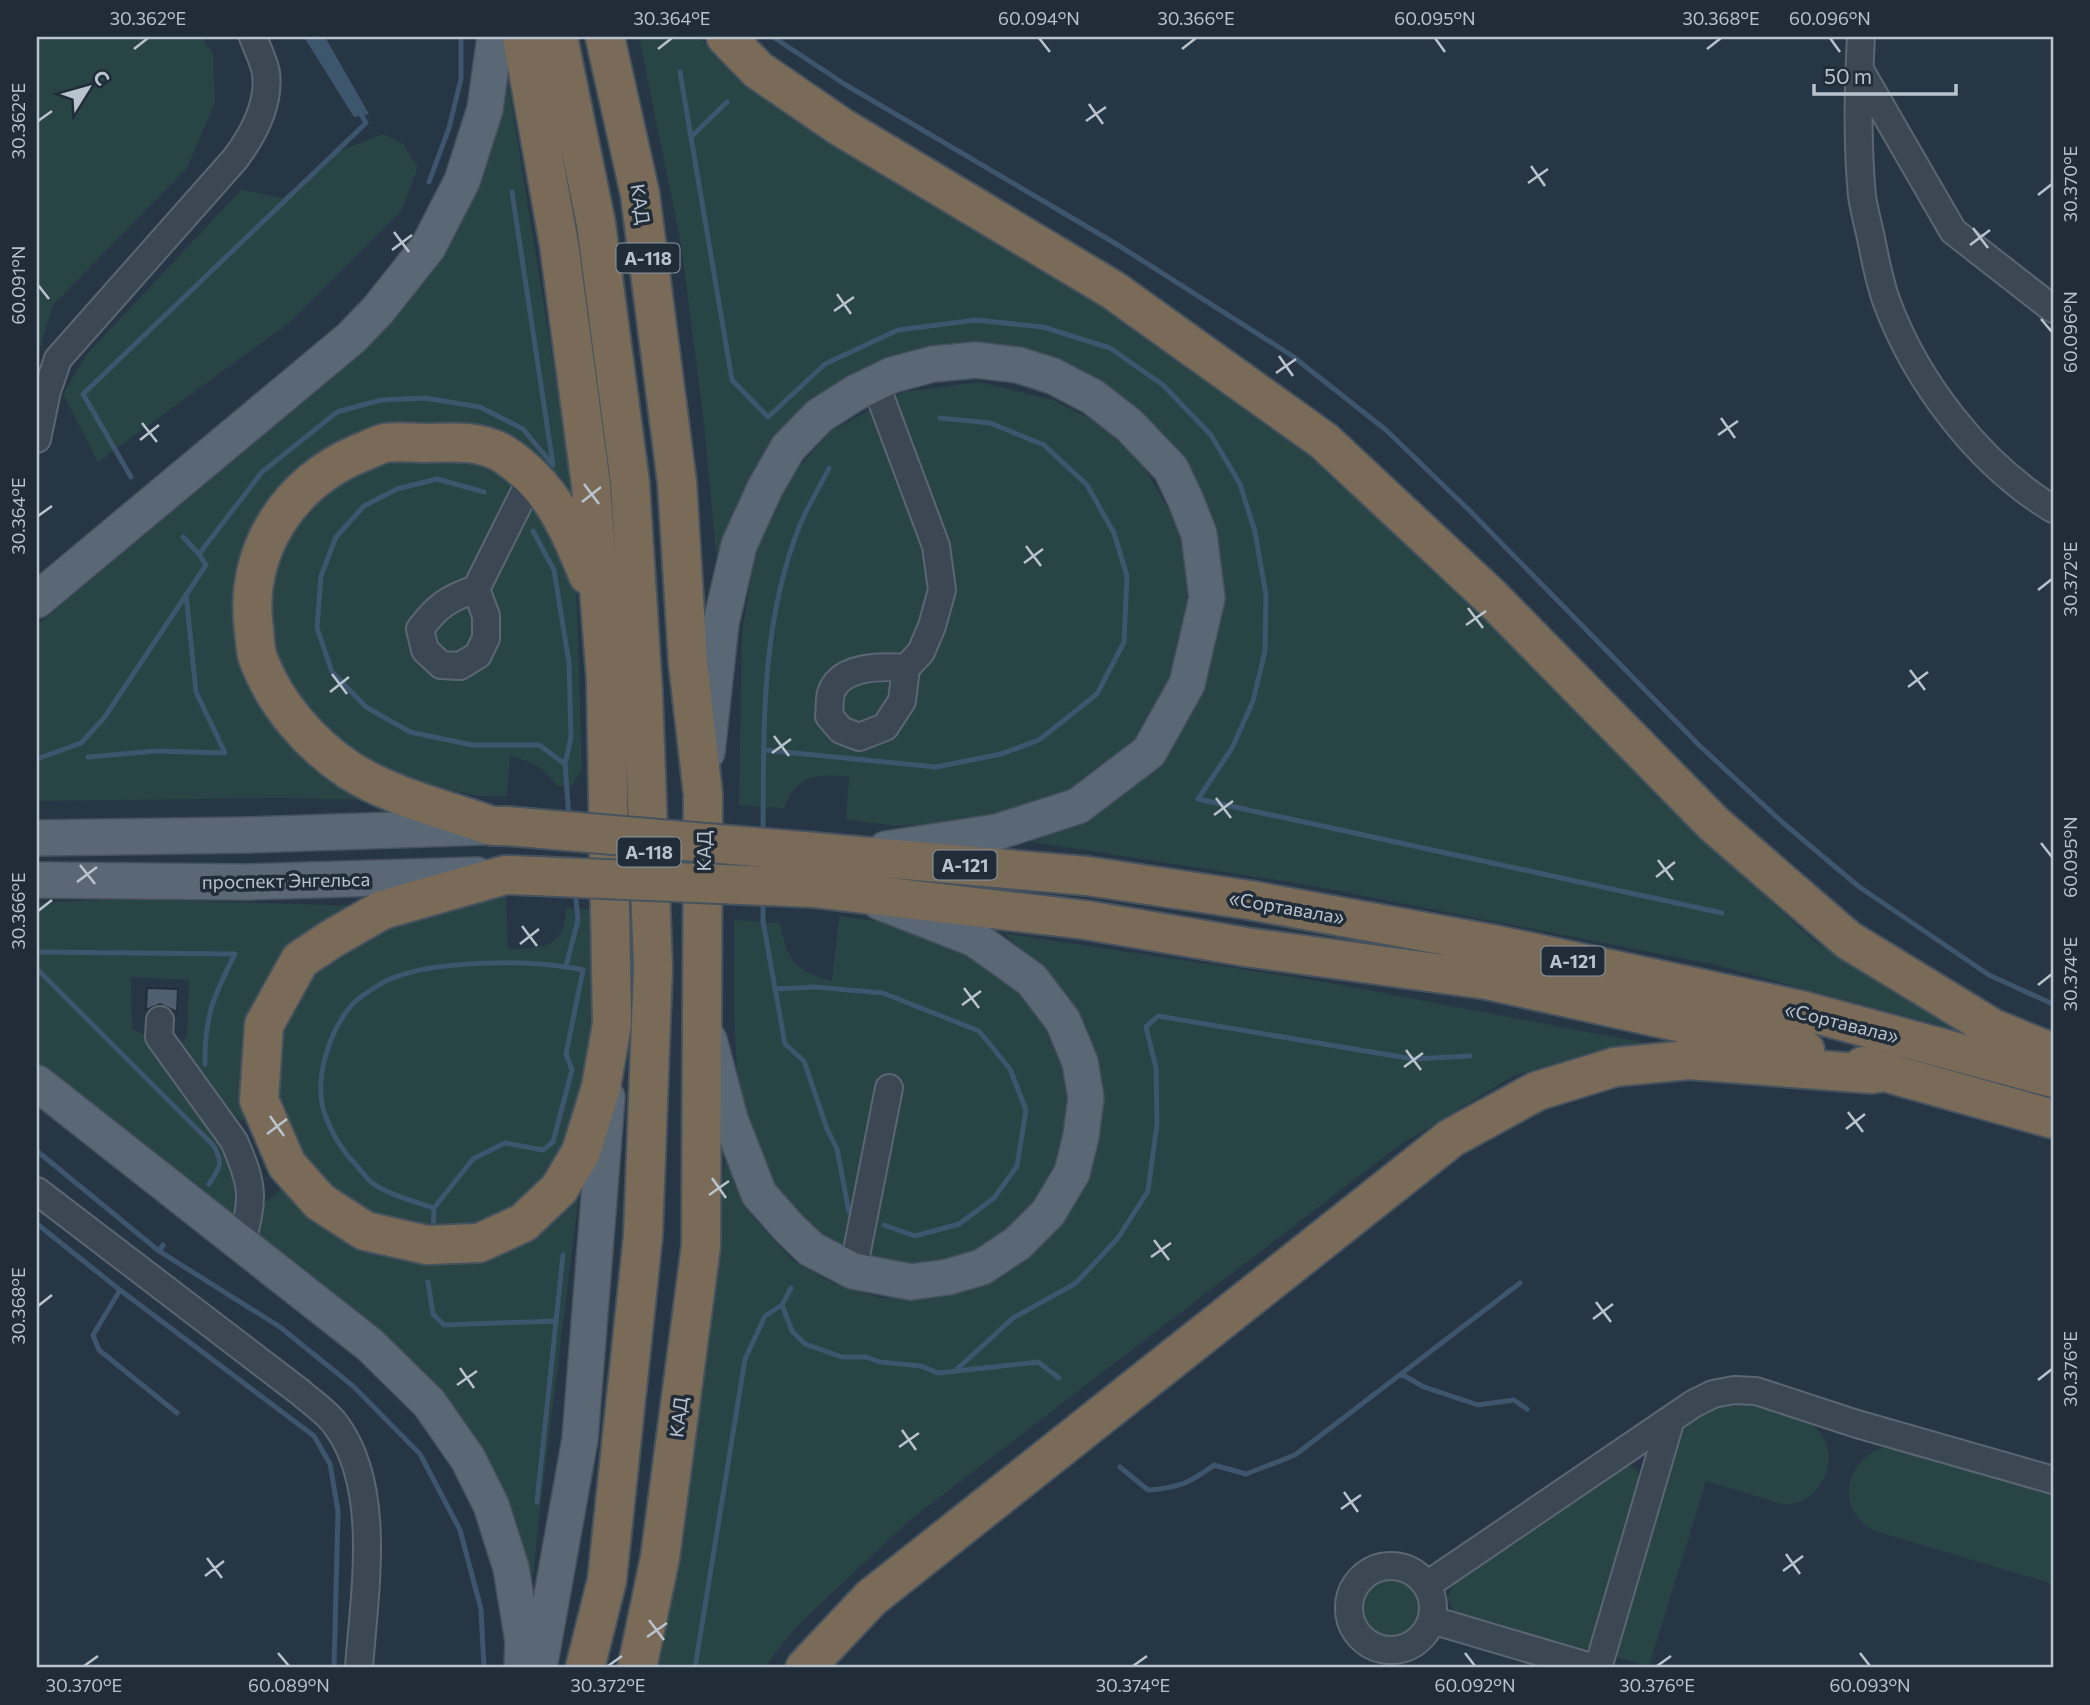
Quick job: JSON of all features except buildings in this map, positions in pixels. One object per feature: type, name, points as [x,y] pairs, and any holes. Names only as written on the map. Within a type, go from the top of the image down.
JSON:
[{"type":"highway","points":[[522,37],[559,244],[590,485],[606,680]]},
{"type":"highway","name":"А-118","points":[[558,37],[596,224],[631,483],[643,692],[653,968],[643,1236],[607,1580],[586,1668]]},
{"type":"highway","name":"КАД","points":[[605,37],[642,208],[677,482],[688,663],[703,793],[701,1246],[660,1558],[637,1668]]},
{"type":"highway","points":[[726,37],[758,70],[841,127],[1113,290],[1324,441],[1491,597],[1714,824],[1848,940],[1992,1028],[2053,1053]]},
{"type":"highway","name":"«Сортавала»","points":[[2053,1078],[1801,1010],[1497,945],[1249,900],[1087,876],[823,865],[520,875],[382,910],[333,938],[300,960],[264,1025],[259,1100],[287,1165],[320,1202],[365,1231],[428,1245],[479,1243],[523,1223],[559,1189],[581,1152],[601,1087],[612,1024],[606,680],[590,581],[557,506],[532,477],[502,453],[466,442],[384,443],[340,461],[313,481],[284,509],[253,579],[252,621],[258,659],[280,703],[306,735],[349,770],[396,793],[499,826],[823,865],[854,891],[1086,919],[1246,947],[1487,980],[1793,1046],[2053,1119]]},
{"type":"highway","points":[[806,1668],[871,1598],[1451,1138],[1536,1091],[1615,1067],[1688,1060],[1872,1074],[1886,1072]]},
{"type":"main road","points":[[37,600],[351,338],[378,310],[428,247],[462,181],[485,109],[495,37]]},
{"type":"main road","points":[[703,793],[721,623],[738,545],[765,488],[788,448],[819,416],[855,393],[892,375],[933,365],[976,360],[1018,365],[1053,376],[1093,397],[1129,425],[1171,469],[1199,534],[1207,598],[1187,684],[1149,752],[1078,806],[997,832],[823,865]]},
{"type":"main road","points":[[37,838],[248,835],[499,826]]},
{"type":"main road","name":"проспект Энгельса","points":[[37,880],[248,882],[520,875]]},
{"type":"main road","points":[[702,1016],[730,1119],[759,1194],[811,1250],[853,1271],[911,1282],[948,1277],[982,1267],[1018,1244],[1048,1213],[1072,1173],[1081,1136],[1086,1098],[1080,1062],[1063,1021],[1032,980],[975,939],[854,891]]},
{"type":"main road","points":[[539,1668],[580,1439],[612,1024]]},
{"type":"main road","points":[[37,1083],[370,1345],[429,1403],[468,1459],[491,1505],[511,1567],[523,1641],[522,1668]]},
{"type":"street","points":[[37,439],[47,391],[58,359],[235,159],[252,136],[263,107],[266,74],[253,37]]},
{"type":"street","points":[[1861,37],[1858,141],[1863,199],[1886,300],[1927,382],[1956,422],[1981,451],[2013,481],[2053,509]]},
{"type":"street","points":[[1860,70],[1953,231],[2053,309]]},
{"type":"street","points":[[875,383],[936,546],[942,590],[932,626],[920,652],[906,668]]},
{"type":"street","points":[[476,589],[532,477]]},
{"type":"street","points":[[160,1020],[159,1037],[234,1141],[242,1159],[250,1184],[251,1201],[241,1245]]},
{"type":"street","points":[[853,1271],[889,1088]]},
{"type":"street","points":[[37,1191],[300,1392],[336,1424],[354,1458],[365,1502],[366,1560],[359,1668]]},
{"type":"street","points":[[1427,1585],[1693,1404],[1713,1394],[1734,1390],[1756,1391],[1857,1424],[2053,1480]]},
{"type":"street","points":[[1432,1620],[1596,1668],[1671,1419]]},
{"type":"street","points":[[1403,1567],[1416,1574],[1427,1585],[1434,1608],[1432,1620],[1417,1642],[1376,1659],[1355,1632],[1349,1618],[1353,1589],[1362,1577],[1374,1569],[1403,1567]]},
{"type":"green space","points":[[37,37],[201,37],[213,54],[215,102],[187,168],[53,305],[37,357]]},
{"type":"green space","points":[[639,37],[698,37],[804,126],[1090,296],[1296,441],[1458,587],[1696,832],[1815,942],[1962,1031],[1716,965],[1314,886],[1014,839],[1084,818],[1207,664],[1178,457],[1022,355],[799,415],[748,480],[716,554],[704,424],[681,244]]},
{"type":"green space","points":[[508,81],[575,500],[518,448],[463,427],[414,421],[337,445],[297,470],[240,644],[371,800],[281,798],[37,801],[37,625],[362,353],[425,281],[475,186],[502,112]]},
{"type":"green space","points":[[383,134],[403,144],[418,167],[402,210],[289,323],[98,462],[63,394],[86,355],[241,190],[283,198],[332,154]]},
{"type":"green space","points":[[979,382],[1053,400],[1100,424],[1144,467],[1178,526],[1188,584],[1185,639],[1168,691],[1142,739],[1098,780],[1050,804],[979,822],[897,826],[846,820],[849,776],[809,779],[795,789],[784,808],[739,805],[742,632],[757,544],[782,486],[830,432],[903,392]]},
{"type":"green space","points":[[409,456],[461,458],[505,476],[536,504],[576,577],[582,770],[571,787],[557,786],[536,766],[510,756],[507,796],[479,796],[398,778],[338,741],[302,705],[277,666],[266,610],[276,562],[300,515],[338,476]]},
{"type":"green space","points":[[506,896],[508,949],[549,944],[561,932],[566,908],[596,910],[594,1031],[584,1106],[563,1165],[530,1203],[450,1235],[391,1224],[346,1203],[300,1154],[279,1097],[281,1036],[320,966],[428,904]]},
{"type":"green space","points":[[125,899],[360,906],[299,943],[247,1013],[244,1121],[222,1111],[177,1048],[187,1036],[189,980],[131,977],[132,1029],[145,1035],[230,1145],[239,1175],[236,1219],[37,1068],[37,903]]},
{"type":"green space","points":[[839,916],[907,926],[971,950],[1010,980],[1042,1015],[1071,1074],[1072,1137],[1053,1185],[1014,1233],[958,1263],[902,1272],[835,1247],[796,1215],[767,1175],[738,1091],[734,1017],[734,920],[780,923],[786,946],[795,962],[809,973],[832,981]]},
{"type":"green space","points":[[1003,933],[1326,982],[1656,1045],[1596,1051],[1513,1076],[1397,1147],[910,1520],[797,1626],[764,1668],[656,1668],[698,1421],[725,1160],[753,1217],[792,1260],[832,1283],[880,1298],[935,1297],[989,1282],[1022,1262],[1058,1229],[1080,1194],[1094,1149],[1102,1101],[1088,1030],[1056,981]]},
{"type":"green space","points":[[580,1186],[533,1579],[518,1532],[475,1445],[374,1330],[257,1232],[264,1203],[284,1187],[348,1242],[403,1261],[467,1263],[531,1235]]},
{"type":"green space","points":[[1734,1404],[1779,1411],[1812,1425],[1826,1442],[1829,1454],[1824,1479],[1808,1498],[1783,1504],[1706,1481],[1649,1666],[1616,1657],[1678,1438],[1689,1424],[1702,1414],[1717,1407]]},
{"type":"green space","points":[[1885,1447],[1897,1447],[2053,1492],[2053,1584],[1878,1532],[1865,1525],[1855,1514],[1850,1502],[1851,1479],[1864,1459]]},
{"type":"green space","points":[[1626,1464],[1636,1470],[1641,1481],[1595,1640],[1590,1647],[1580,1651],[1455,1613],[1447,1599],[1460,1576]]},
{"type":"green space","points":[[1393,1578],[1410,1583],[1418,1591],[1423,1608],[1418,1625],[1410,1633],[1393,1638],[1376,1633],[1368,1625],[1363,1608],[1368,1591],[1376,1583]]},
{"type":"water","points":[[304,37],[325,37],[369,114],[354,117]]},
{"type":"waterway","points":[[429,182],[449,128],[461,79],[461,37]]},
{"type":"waterway","points":[[773,37],[846,85],[1118,245],[1291,355],[1386,430],[1469,510],[1700,746],[1782,822],[1858,886],[1989,975],[2053,1004]]},
{"type":"waterway","points":[[680,72],[732,380],[768,417],[825,364],[898,330],[976,320],[1043,327],[1110,348],[1163,385],[1211,435],[1240,484],[1255,532],[1266,595],[1265,651],[1253,701],[1232,748],[1198,799],[1722,913]]},
{"type":"waterway","points":[[691,137],[727,102]]},
{"type":"waterway","points":[[131,477],[83,394],[366,123],[359,111]]},
{"type":"waterway","points":[[37,759],[81,743],[104,718],[206,565],[199,554],[262,472],[337,412],[381,400],[425,398],[480,407],[523,429],[553,465],[512,192]]},
{"type":"waterway","points":[[764,750],[936,767],[1001,754],[1039,740],[1097,694],[1124,642],[1127,576],[1114,533],[1087,485],[1044,445],[990,423],[940,418]]},
{"type":"waterway","points":[[763,835],[767,678],[777,600],[800,525],[829,468]]},
{"type":"waterway","points":[[484,492],[437,479],[397,489],[364,506],[336,537],[321,576],[317,628],[332,672],[366,707],[410,732],[472,745],[539,745],[565,764]]},
{"type":"waterway","points":[[533,531],[554,570],[569,663],[571,737],[565,764],[569,818]]},
{"type":"waterway","points":[[183,537],[199,554]]},
{"type":"waterway","points":[[88,757],[156,751],[225,753],[196,692],[186,594]]},
{"type":"waterway","points":[[566,966],[578,920],[575,890]]},
{"type":"waterway","points":[[763,901],[763,921],[785,1044],[804,1061],[827,1129],[837,1149],[849,1212]]},
{"type":"waterway","points":[[37,952],[235,954],[212,1007],[206,1033],[205,1064]]},
{"type":"waterway","points":[[433,1230],[434,1208],[393,1194],[371,1182],[342,1148],[327,1119],[321,1099],[322,1071],[330,1043],[342,1018],[357,1000],[384,982],[403,974],[427,969],[511,963],[583,970],[566,1054],[572,1070],[553,1142],[543,1150],[505,1143],[473,1159],[434,1208]]},
{"type":"waterway","points":[[37,969],[213,1145],[219,1156],[219,1165],[209,1184]]},
{"type":"waterway","points":[[775,989],[815,987],[883,993],[979,1031],[1010,1069],[1026,1110],[1017,1166],[994,1198],[959,1224],[915,1236],[884,1225]]},
{"type":"waterway","points":[[955,1371],[1013,1318],[1076,1283],[1118,1238],[1148,1191],[1157,1124],[1156,1068],[1146,1027],[1158,1016],[1413,1059],[1470,1056]]},
{"type":"waterway","points":[[37,1151],[159,1251]]},
{"type":"waterway","points":[[37,1224],[314,1436],[330,1464],[338,1511],[334,1668]]},
{"type":"waterway","points":[[163,1245],[159,1251],[280,1327],[353,1386],[420,1454],[460,1530],[481,1609],[484,1668]]},
{"type":"waterway","points":[[537,1502],[563,1255]]},
{"type":"waterway","points":[[428,1282],[433,1314],[444,1325],[555,1321]]},
{"type":"waterway","points":[[1120,1467],[1148,1490],[1183,1484],[1214,1465],[1246,1474],[1295,1455],[1520,1283]]},
{"type":"waterway","points":[[791,1288],[782,1305],[792,1331],[805,1344],[842,1357],[866,1357],[880,1362],[921,1366],[938,1373],[1038,1362],[1059,1378]]},
{"type":"waterway","points":[[120,1290],[93,1335],[99,1350],[177,1413]]},
{"type":"waterway","points":[[695,1668],[745,1359],[765,1316],[782,1305]]},
{"type":"waterway","points":[[1401,1374],[1424,1387],[1478,1405],[1514,1400],[1527,1409]]}]
